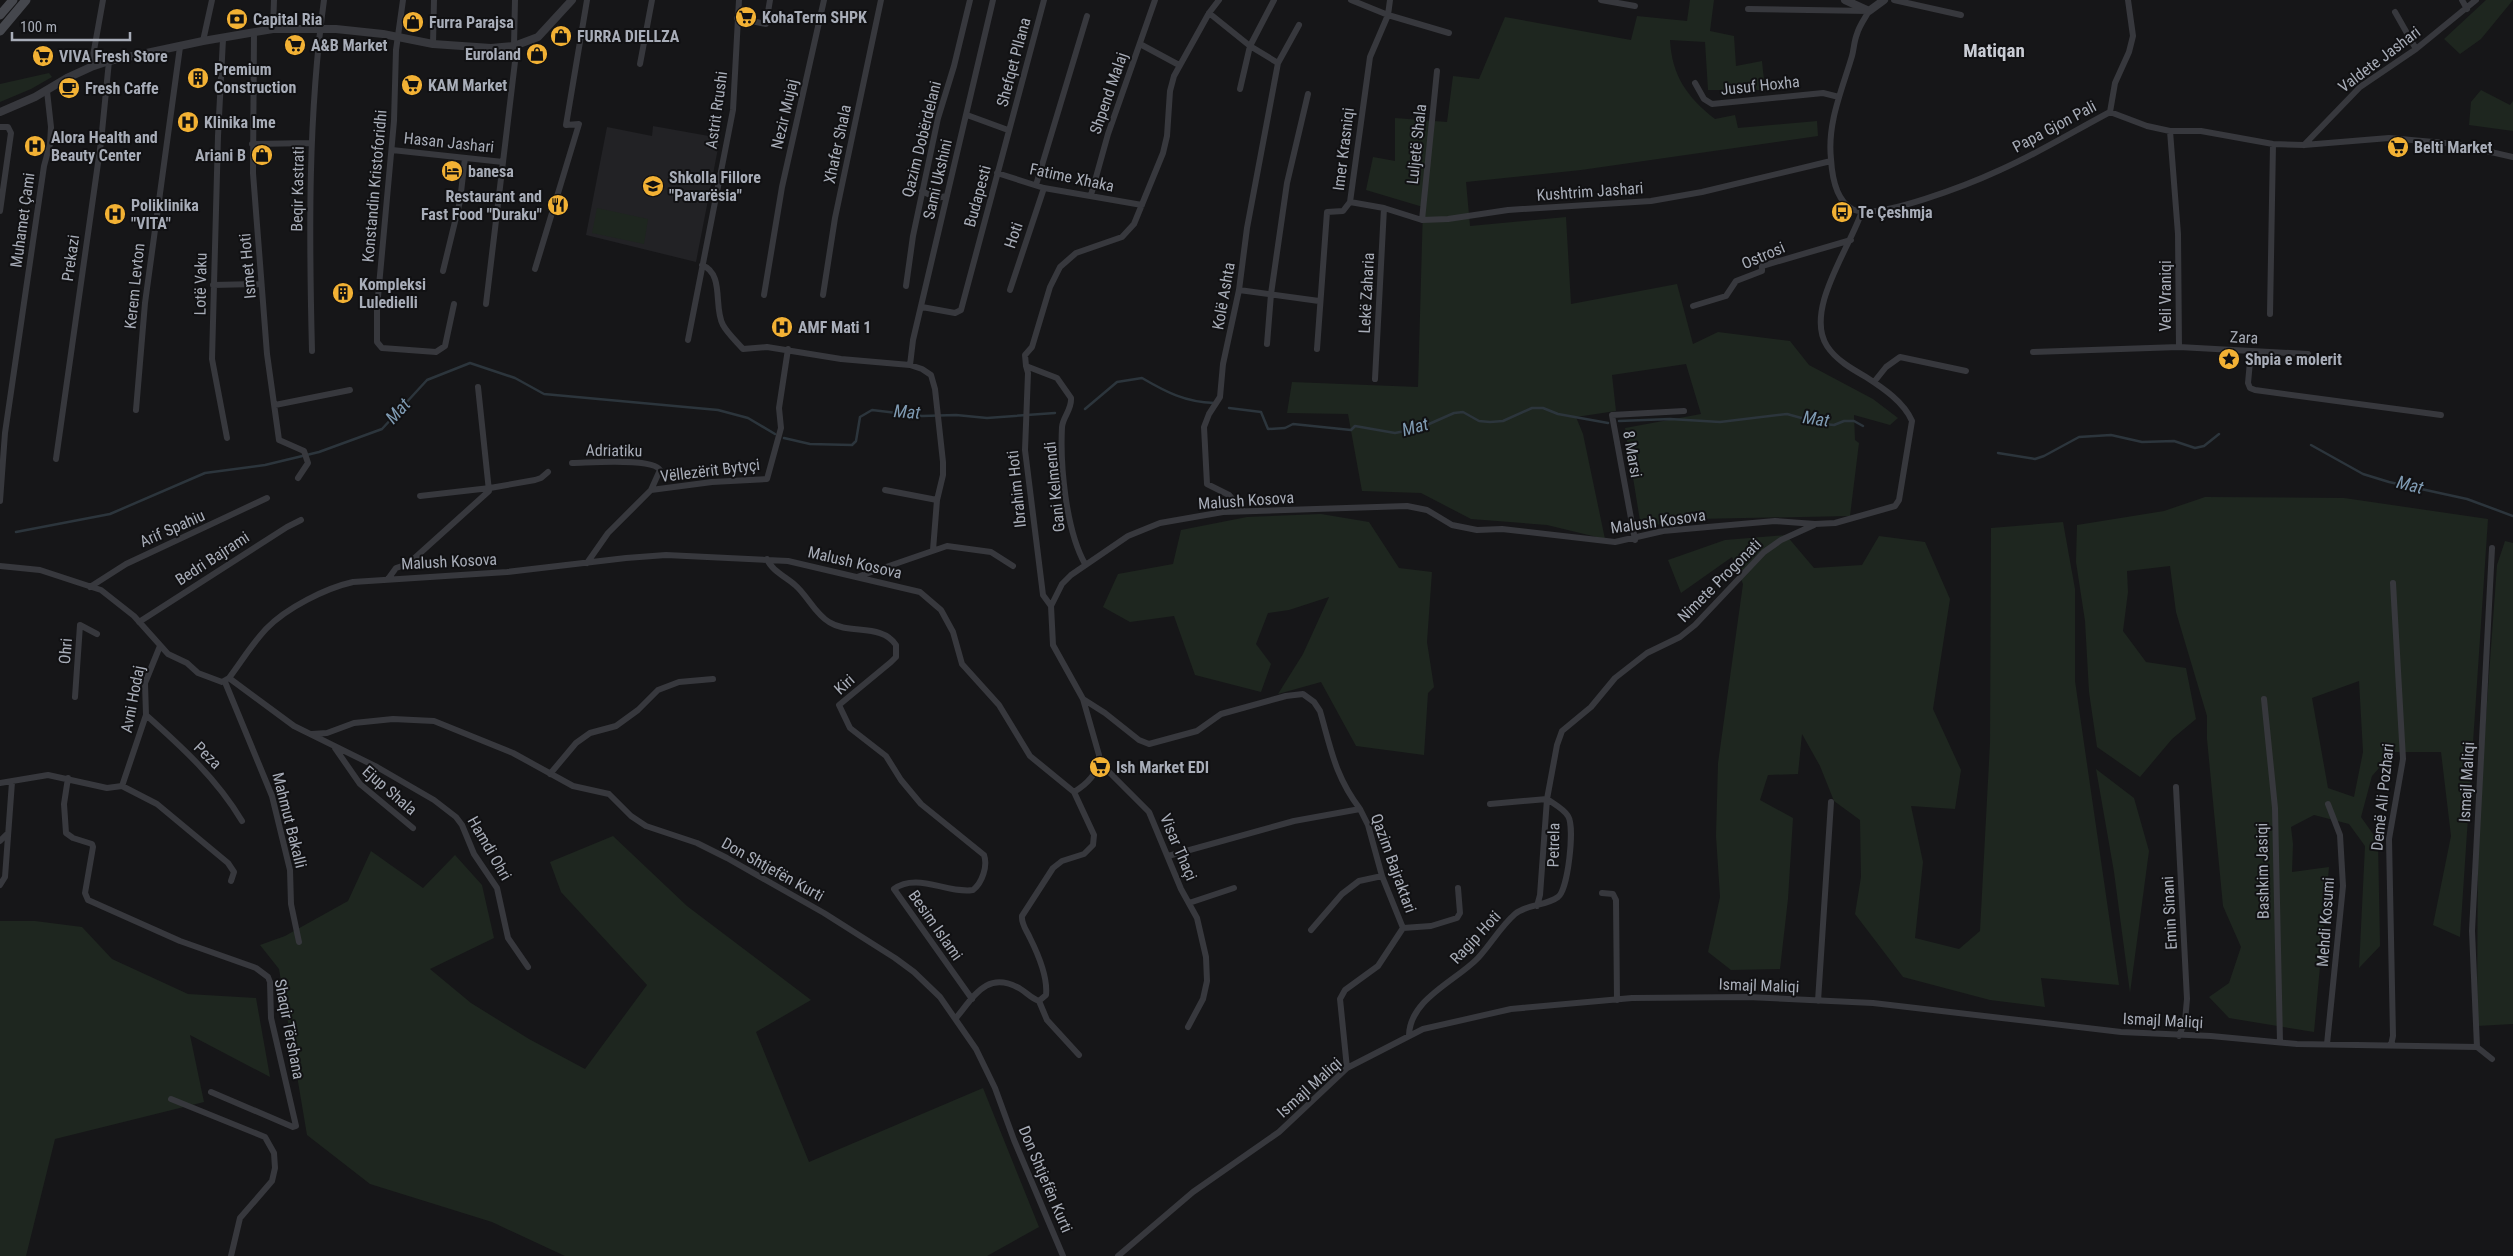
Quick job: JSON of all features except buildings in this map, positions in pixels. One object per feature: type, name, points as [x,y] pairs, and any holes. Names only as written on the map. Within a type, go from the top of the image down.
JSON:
[{"type":"main road","points":[[0,15],[13,0]]},
{"type":"main road","points":[[0,31],[26,0]]},
{"type":"street","points":[[91,67],[103,0]]},
{"type":"street","points":[[203,41],[212,0]]},
{"type":"street","points":[[273,29],[274,0]]},
{"type":"street","name":"Beqir Kastrati","points":[[312,350],[309,232],[311,143],[315,65],[324,0]]},
{"type":"street","name":"Konstandin Kristoforidhi","points":[[402,0],[398,37],[392,150],[378,298],[377,342],[382,348],[436,352],[441,350],[445,346],[454,304]]},
{"type":"street","points":[[433,44],[434,0]]},
{"type":"street","points":[[486,304],[516,46],[516,0]]},
{"type":"street","points":[[0,112],[47,91],[91,67],[109,61],[203,41],[273,29],[321,28],[398,37],[433,44],[491,48],[516,46],[538,37],[571,0]]},
{"type":"street","points":[[535,268],[579,124],[566,125],[588,0]]},
{"type":"street","points":[[640,64],[652,0]]},
{"type":"street","name":"Astrit Rrushi","points":[[688,340],[736,94],[736,18],[739,0]]},
{"type":"street","points":[[736,18],[766,24],[770,0]]},
{"type":"street","name":"Nezir Mujaj","points":[[764,295],[782,187],[824,0]]},
{"type":"street","name":"Xhafer Shala","points":[[823,295],[835,218],[882,0]]},
{"type":"street","name":"Qazim Dobërdelani","points":[[906,286],[913,236],[938,118],[954,66],[970,0]]},
{"type":"street","name":"Sami Ukshini","points":[[910,365],[913,340],[993,0]]},
{"type":"street","name":"Shefqet Pllana","points":[[1008,130],[1044,0]]},
{"type":"street","name":"Shpend Malaj","points":[[1091,195],[1108,134],[1156,0]]},
{"type":"street","points":[[1026,366],[1025,355],[1032,347],[1050,288],[1060,267],[1076,253],[1122,237],[1134,224],[1164,153],[1170,91],[1179,65],[1190,50],[1209,13],[1219,0]]},
{"type":"street","points":[[1240,89],[1250,46],[1274,0]]},
{"type":"street","points":[[1351,0],[1388,15],[1449,33]]},
{"type":"street","name":"Imer Krasniqi","points":[[1317,349],[1319,300],[1327,212],[1343,211],[1350,202],[1370,57],[1388,15],[1390,0]]},
{"type":"street","points":[[1601,0],[1635,6]]},
{"type":"street","points":[[1845,0],[1869,11]]},
{"type":"street","points":[[1862,211],[1854,210],[1842,202],[1834,179],[1830,140],[1839,97],[1857,33],[1869,11],[1884,0]]},
{"type":"street","points":[[1894,0],[1961,16]]},
{"type":"street","points":[[2110,112],[2115,83],[2129,52],[2133,36],[2128,0]]},
{"type":"street","points":[[2462,0],[2467,9]]},
{"type":"street","name":"Valdete Jashari","points":[[2304,145],[2360,87],[2416,49],[2476,0]]},
{"type":"street","points":[[1748,9],[1869,11]]},
{"type":"street","points":[[2395,12],[2416,49]]},
{"type":"street","points":[[1209,13],[1250,46],[1278,63]]},
{"type":"street","points":[[1036,185],[1087,16]]},
{"type":"street","name":"Kolë Ashta","points":[[1243,511],[1229,495],[1207,484],[1204,427],[1209,414],[1218,403],[1220,397],[1223,364],[1239,290],[1247,228],[1278,63],[1299,25]]},
{"type":"street","name":"Ismet Hoti","points":[[254,32],[252,144],[267,354],[280,440],[304,452],[308,464],[298,478]]},
{"type":"street","name":"Lotë Vaku","points":[[223,38],[213,285],[212,359],[227,438]]},
{"type":"street","points":[[1140,44],[1179,65]]},
{"type":"street","name":"Kerem Levton","points":[[136,410],[145,303],[180,47]]},
{"type":"street","name":"Prekazi","points":[[56,459],[101,142],[109,61]]},
{"type":"street","name":"Luljetë Shala","points":[[1422,220],[1437,71]]},
{"type":"street","name":"Jusuf Hoxha","points":[[1695,83],[1704,99],[1712,104],[1823,93],[1839,97]]},
{"type":"street","name":"Muhamet Çami","points":[[0,501],[5,433],[44,166],[50,144],[51,127],[47,91]]},
{"type":"street","points":[[1267,344],[1271,294],[1287,183],[1308,94]]},
{"type":"street","name":"Papa Gjon Pali","points":[[1862,211],[1892,209],[1950,190],[2001,170],[2110,112],[2146,126],[2170,131],[2201,131],[2273,144],[2304,145],[2389,138],[2456,144],[2513,157]]},
{"type":"street","points":[[967,115],[1008,130]]},
{"type":"street","points":[[0,127],[8,127],[12,133],[0,211]]},
{"type":"street","name":"Budapesti","points":[[922,307],[955,313],[961,310],[1008,130]]},
{"type":"street","name":"Veli Vraniqi","points":[[2033,352],[2179,346],[2178,234],[2170,131]]},
{"type":"street","points":[[252,144],[311,143]]},
{"type":"street","points":[[2270,314],[2273,144]]},
{"type":"street","name":"Hasan Jashari","points":[[392,150],[503,162]]},
{"type":"street","points":[[443,271],[460,201],[465,158]]},
{"type":"street","name":"Kushtrim Jashari","points":[[1350,202],[1384,208],[1422,220],[1448,219],[1515,209],[1646,201],[1702,192],[1831,160]]},
{"type":"street","name":"Fatime Xhaka","points":[[997,173],[1044,188],[1142,205]]},
{"type":"street","name":"Hoti","points":[[1010,290],[1044,188]]},
{"type":"street","points":[[922,191],[936,198],[946,196]]},
{"type":"street","name":"Lekë Zaharia","points":[[1375,379],[1384,208]]},
{"type":"street","name":"Malush Kosova","points":[[1099,762],[1083,699],[1053,645],[1051,606],[1062,584],[1085,564],[1128,536],[1150,526],[1213,513],[1407,506],[1427,510],[1452,525],[1477,530],[1502,529],[1607,542],[1635,540],[1663,531],[1775,521],[1815,524],[1835,523],[1895,506],[1899,500],[1912,421],[1907,411],[1874,382],[1838,358],[1827,347],[1820,331],[1819,319],[1826,295],[1852,240],[1862,211]]},
{"type":"street","name":"Ostrosi","points":[[1693,306],[1726,296],[1736,281],[1762,271],[1762,266],[1852,240]]},
{"type":"street","points":[[702,265],[713,274],[722,324],[743,349],[767,347],[788,349],[841,359],[910,365],[922,369],[931,375],[935,389],[943,462],[943,475],[937,500],[934,550]]},
{"type":"street","points":[[213,285],[262,284]]},
{"type":"street","points":[[1239,290],[1319,300]]},
{"type":"street","name":"Zara","points":[[2179,346],[2308,354]]},
{"type":"street","name":"Vëllezërit Bytyçi","points":[[587,563],[608,533],[651,490],[712,482],[767,479],[781,428],[779,408],[788,349]]},
{"type":"street","points":[[2251,350],[2248,383],[2250,388],[2255,390],[2441,415]]},
{"type":"street","points":[[1874,382],[1886,367],[1900,357],[1966,371]]},
{"type":"street","name":"Ibrahim Hoti","points":[[1026,366],[1028,373],[1025,450],[1044,599],[1051,606]]},
{"type":"street","name":"Gani Kelmendi","points":[[1026,366],[1057,378],[1071,398],[1069,412],[1062,423],[1064,470],[1071,532],[1076,548],[1085,564]]},
{"type":"street","points":[[478,387],[490,488]]},
{"type":"street","points":[[275,405],[350,390]]},
{"type":"street","name":"8 Marsi","points":[[1635,540],[1612,415],[1684,411]]},
{"type":"street","name":"Adriatiku","points":[[572,463],[620,462],[656,466],[660,468],[659,475],[651,490]]},
{"type":"street","points":[[420,496],[490,488],[541,478],[548,472]]},
{"type":"street","points":[[388,579],[396,568],[408,564],[434,542],[490,488]]},
{"type":"street","points":[[885,490],[937,500]]},
{"type":"street","name":"Arif Spahiu","points":[[90,587],[126,564],[267,498]]},
{"type":"street","name":"Bedri Bajrami","points":[[139,622],[287,527],[301,520]]},
{"type":"street","name":"Nimete Progonati","points":[[1537,906],[1540,894],[1547,799],[1557,745],[1566,726],[1591,707],[1615,678],[1648,653],[1680,638],[1695,625],[1764,552],[1781,540],[1815,524]]},
{"type":"street","points":[[854,578],[899,564],[934,550],[957,546],[997,554],[1013,566]]},
{"type":"street","name":"Ismajl Maliqi","points":[[1118,1256],[1181,1202],[1279,1132],[1347,1068],[1423,1028],[1510,1009],[1686,996],[1872,1003],[2051,1025],[2179,1036],[2211,1036],[2327,1044],[2477,1047],[2472,931],[2492,548]]},
{"type":"street","name":"Malush Kosova","points":[[227,680],[266,629],[284,614],[343,584],[388,579],[507,572],[650,555],[767,559],[805,564],[854,578],[920,592],[935,602],[953,632],[962,664],[967,671],[987,689],[1000,705],[1030,756],[1074,792]]},
{"type":"street","name":"Kiri","points":[[767,559],[771,565],[804,593],[828,622],[844,628],[879,632],[893,640],[896,645],[896,657],[839,705],[850,728],[880,749],[921,804],[984,855],[986,865],[977,887]]},
{"type":"street","points":[[0,566],[40,570],[106,594],[139,622],[168,654],[186,663],[198,673],[220,682],[227,680],[294,726],[334,747]]},
{"type":"street","name":"Demë Ali Pozhari","points":[[2391,1045],[2393,1036],[2388,839],[2403,758],[2393,583]]},
{"type":"street","name":"Ohri","points":[[75,697],[80,625],[97,634]]},
{"type":"street","name":"Avni Hodaj","points":[[122,786],[146,715],[146,683],[160,646]]},
{"type":"street","points":[[550,774],[567,751],[584,736],[616,726],[638,710],[658,690],[679,682],[713,679]]},
{"type":"street","name":"Mahmut Bakalli","points":[[227,680],[272,796],[288,862],[292,909],[299,942]]},
{"type":"street","points":[[1083,699],[1105,713],[1139,740],[1149,744],[1197,731],[1221,714],[1286,696],[1303,694],[1314,702],[1320,711],[1338,773],[1345,790],[1360,809]]},
{"type":"street","name":"Bashkim Jasiqi","points":[[2264,699],[2275,808],[2280,1042]]},
{"type":"street","name":"Peza","points":[[146,715],[212,778],[228,797],[242,821]]},
{"type":"street","name":"Don Shtjefën Kurti","points":[[312,734],[327,732],[354,723],[393,719],[434,721],[513,753],[573,786],[608,794],[631,816],[646,826],[710,850],[824,913],[914,972],[956,1018],[985,1066],[1063,1256]]},
{"type":"street","name":"Ejup Shala","points":[[334,747],[360,784],[412,828]]},
{"type":"street","name":"Hamdi Ohri","points":[[334,747],[370,764],[428,796],[456,818],[462,825],[474,854],[498,888],[508,938],[528,967]]},
{"type":"street","points":[[1039,1001],[1046,995],[1046,986],[1035,948],[1022,924],[1022,916],[1053,868],[1062,861],[1084,854],[1092,845],[1094,835],[1074,792],[1090,780],[1099,762]]},
{"type":"street","name":"Visar Thaçi","points":[[1099,762],[1149,812],[1201,930],[1208,967],[1206,992],[1188,1027]]},
{"type":"street","points":[[0,783],[48,775],[108,788],[122,786],[157,804],[228,863],[234,872],[231,881]]},
{"type":"street","name":"Shaqir Tërshana","points":[[68,778],[64,804],[66,833],[73,838],[92,844],[94,851],[85,893],[88,900],[180,941],[256,968],[268,976],[270,982],[271,1018],[296,1126],[293,1127],[211,1092]]},
{"type":"street","points":[[0,885],[5,877],[12,782]]},
{"type":"street","name":"Emin Sinani","points":[[2176,787],[2187,999],[2185,1021],[2179,1036]]},
{"type":"street","points":[[1490,804],[1547,799]]},
{"type":"street","name":"Petrela","points":[[1547,799],[1567,814],[1570,819],[1566,884],[1558,898]]},
{"type":"street","points":[[1818,1001],[1831,802]]},
{"type":"street","name":"Mehdi Kosumi","points":[[2327,1044],[2343,886],[2340,835],[2328,804]]},
{"type":"street","name":"Qazim Bajraktari","points":[[1168,856],[1294,822],[1360,809],[1368,825],[1382,876],[1403,928],[1378,966],[1345,990],[1340,998],[1347,1068]]},
{"type":"street","points":[[0,841],[9,832]]},
{"type":"street","points":[[1310,930],[1342,894],[1359,881],[1382,876]]},
{"type":"street","name":"Besim Islami","points":[[972,999],[894,889],[909,881],[967,891],[977,887]]},
{"type":"street","name":"Visar Thaçi","points":[[1189,903],[1234,888]]},
{"type":"street","points":[[1403,928],[1430,926],[1457,918],[1460,913],[1458,888]]},
{"type":"street","points":[[1602,893],[1613,894],[1616,900],[1617,1000]]},
{"type":"street","name":"Ragip Hoti","points":[[1409,1035],[1409,1024],[1420,1007],[1478,959],[1516,913],[1558,898]]},
{"type":"street","points":[[956,1018],[986,985],[999,981],[1011,984],[1039,1001],[1047,1020],[1078,1055]]},
{"type":"street","points":[[2477,1047],[2492,1059]]},
{"type":"street","points":[[171,1099],[266,1138],[274,1154],[275,1168],[272,1181],[240,1218],[231,1256]]},
{"type":"shaded area","points":[[1690,0],[1714,0],[1710,31],[1734,36],[1736,66],[1762,61],[1765,90],[1708,90],[1705,42],[1670,40],[1671,53],[1678,75],[1696,102],[1715,119],[1735,115],[1738,128],[1817,121],[1818,136],[1581,170],[1466,182],[1470,226],[1566,217],[1571,304],[1677,284],[1693,344],[1718,332],[1790,341],[1809,365],[1873,399],[1898,418],[1890,425],[1854,415],[1855,440],[1859,443],[1850,516],[1697,519],[1641,527],[1625,428],[1701,414],[1686,364],[1612,375],[1616,411],[1576,417],[1583,434],[1605,539],[1547,525],[1471,519],[1421,493],[1362,491],[1348,414],[1287,413],[1292,382],[1418,387],[1423,207],[1366,190],[1373,157],[1395,161],[1395,118],[1447,122],[1453,76],[1479,79],[1505,17],[1631,40],[1637,16],[1687,21]]},
{"type":"shaded area","points":[[2486,0],[2513,0],[2481,39],[2460,54],[2444,39]]},
{"type":"shaded area","points":[[49,73],[52,77],[31,89],[0,102],[0,84]]},
{"type":"shaded area","points":[[2481,90],[2510,105],[2513,101],[2513,131],[2469,125],[2471,102]]},
{"type":"shaded area","name":"Shkolla Fillore \"Pavarësia\"","points":[[653,126],[720,138],[696,262],[586,235],[607,127],[652,136]]},
{"type":"shaded area","points":[[597,208],[648,219],[644,244],[592,233]]},
{"type":"shaded area","points":[[2205,497],[2344,498],[2488,519],[2460,937],[2433,925],[2451,836],[2441,752],[2393,752],[2372,776],[2361,817],[2378,841],[2380,946],[2359,968],[2365,846],[2349,824],[2314,815],[2291,827],[2293,844],[2292,872],[2329,867],[2314,1032],[2229,1018],[2209,997],[2229,983],[2241,947],[2223,906],[2207,739],[2207,716],[2176,612],[2170,566],[2127,571],[2128,592],[2123,631],[2146,662],[2186,668],[2196,719],[2172,739],[2140,777],[2097,747],[2089,692],[2085,621],[2076,562],[2077,525],[2164,511]],"holes":[[[2359,681],[2363,752],[2354,797],[2328,788],[2312,698]]]},
{"type":"shaded area","points":[[1321,514],[1369,522],[1399,568],[1432,572],[1427,642],[1434,687],[1428,693],[1424,755],[1356,746],[1321,682],[1278,694],[1303,654],[1329,597],[1289,610],[1268,613],[1256,644],[1271,664],[1261,692],[1195,675],[1174,616],[1130,622],[1103,607],[1118,574],[1173,564],[1181,530],[1247,517]]},
{"type":"shaded area","points":[[2063,522],[2075,589],[2075,681],[2119,985],[2041,978],[2045,1007],[1990,1000],[1903,977],[1855,914],[1861,877],[1860,820],[1834,801],[1820,766],[1802,734],[1798,774],[1768,775],[1760,800],[1793,818],[1788,899],[1780,969],[1731,970],[1708,952],[1720,897],[1716,836],[1718,763],[1743,584],[1732,557],[1681,593],[1668,560],[1725,540],[1786,535],[1814,568],[1862,565],[1879,536],[1925,542],[1950,599],[1933,709],[1961,770],[1955,809],[1911,806],[1923,862],[1915,938],[1959,949],[1980,931],[1990,743],[1991,528]]},
{"type":"shaded area","points":[[2505,541],[2513,543],[2513,1024],[2477,1026],[2478,827],[2497,565]]},
{"type":"shaded area","points":[[2096,769],[2134,798],[2149,851],[2130,993],[2114,872]]},
{"type":"shaded area","points":[[613,836],[687,906],[811,1000],[756,1032],[809,1162],[983,1088],[1039,1227],[987,1256],[565,1256],[492,1222],[370,1184],[307,1135],[279,969],[260,945],[285,936],[348,901],[371,851],[423,888],[455,855],[482,885],[494,938],[430,969],[471,1003],[529,1039],[585,1069],[647,985],[561,892],[550,862]]},
{"type":"shaded area","points":[[0,921],[35,921],[82,927],[112,959],[188,994],[256,998],[270,1077],[190,1035],[204,1102],[55,1139],[26,1256],[0,1256]]},
{"type":"waterway","name":"Mat","points":[[16,532],[110,514],[205,473],[265,465],[319,452],[382,429],[427,380],[470,363],[515,378],[544,394],[718,410],[748,418],[775,434]]},
{"type":"waterway","name":"Mat","points":[[1085,409],[1117,382],[1142,378],[1176,395],[1194,401],[1214,403]]},
{"type":"waterway","name":"Mat","points":[[1229,408],[1261,412],[1268,429],[1285,428],[1293,424],[1351,430],[1355,426],[1395,433],[1420,428],[1454,413],[1463,412],[1479,421],[1490,422],[1503,421],[1532,408],[1543,408],[1558,414],[1608,423]]},
{"type":"waterway","name":"Mat","points":[[784,438],[810,444],[852,445],[856,441],[860,417],[872,410],[922,416],[956,415],[987,418],[1055,413]]},
{"type":"waterway","name":"Mat","points":[[1619,421],[1670,419],[1720,422],[1787,414],[1823,424],[1834,425],[1844,421],[1854,421],[1863,426]]},
{"type":"waterway","name":"Mat","points":[[1998,453],[2035,459],[2079,437],[2111,435],[2142,442],[2174,441],[2195,448],[2204,446],[2219,434]]},
{"type":"waterway","name":"Mat","points":[[2311,445],[2363,474],[2389,482],[2467,499],[2513,516]]},
{"type":"place","name":"KohaTerm SHPK","points":[[746,17]]},
{"type":"place","name":"Capital Ria","points":[[237,19]]},
{"type":"place","name":"Furra Parajsa","points":[[413,22]]},
{"type":"place","name":"FURRA DIELLZA","points":[[561,36]]},
{"type":"place","name":"A&B Market","points":[[295,45]]},
{"type":"place","name":"Euroland","points":[[537,54]]},
{"type":"place","name":"VIVA Fresh Store","points":[[43,56]]},
{"type":"place","name":"Premium Construction","points":[[198,78]]},
{"type":"place","name":"KAM Market","points":[[412,85]]},
{"type":"place","name":"Fresh Caffe","points":[[69,88]]},
{"type":"place","name":"Klinika Ime","points":[[188,122]]},
{"type":"place","name":"Alora Health and Beauty Center","points":[[35,146]]},
{"type":"place","name":"Belti Market","points":[[2398,147]]},
{"type":"place","name":"Ariani B","points":[[262,155]]},
{"type":"place","name":"banesa","points":[[452,171]]},
{"type":"place","name":"Shkolla Fillore \"Pavarësia\"","points":[[653,186]]},
{"type":"place","name":"Restaurant and Fast Food \"Duraku\"","points":[[558,205]]},
{"type":"place","name":"Te Çeshmja","points":[[1842,212]]},
{"type":"place","name":"Poliklinika \"VITA\"","points":[[115,214]]},
{"type":"place","name":"Kompleksi Luledielli","points":[[343,293]]},
{"type":"place","name":"AMF Mati 1","points":[[782,327]]},
{"type":"place","name":"Shpia e molerit","points":[[2229,359]]},
{"type":"place","name":"Ish Market EDI","points":[[1100,767]]},
{"type":"district","name":"Matiqan","points":[[1994,50]]}]
